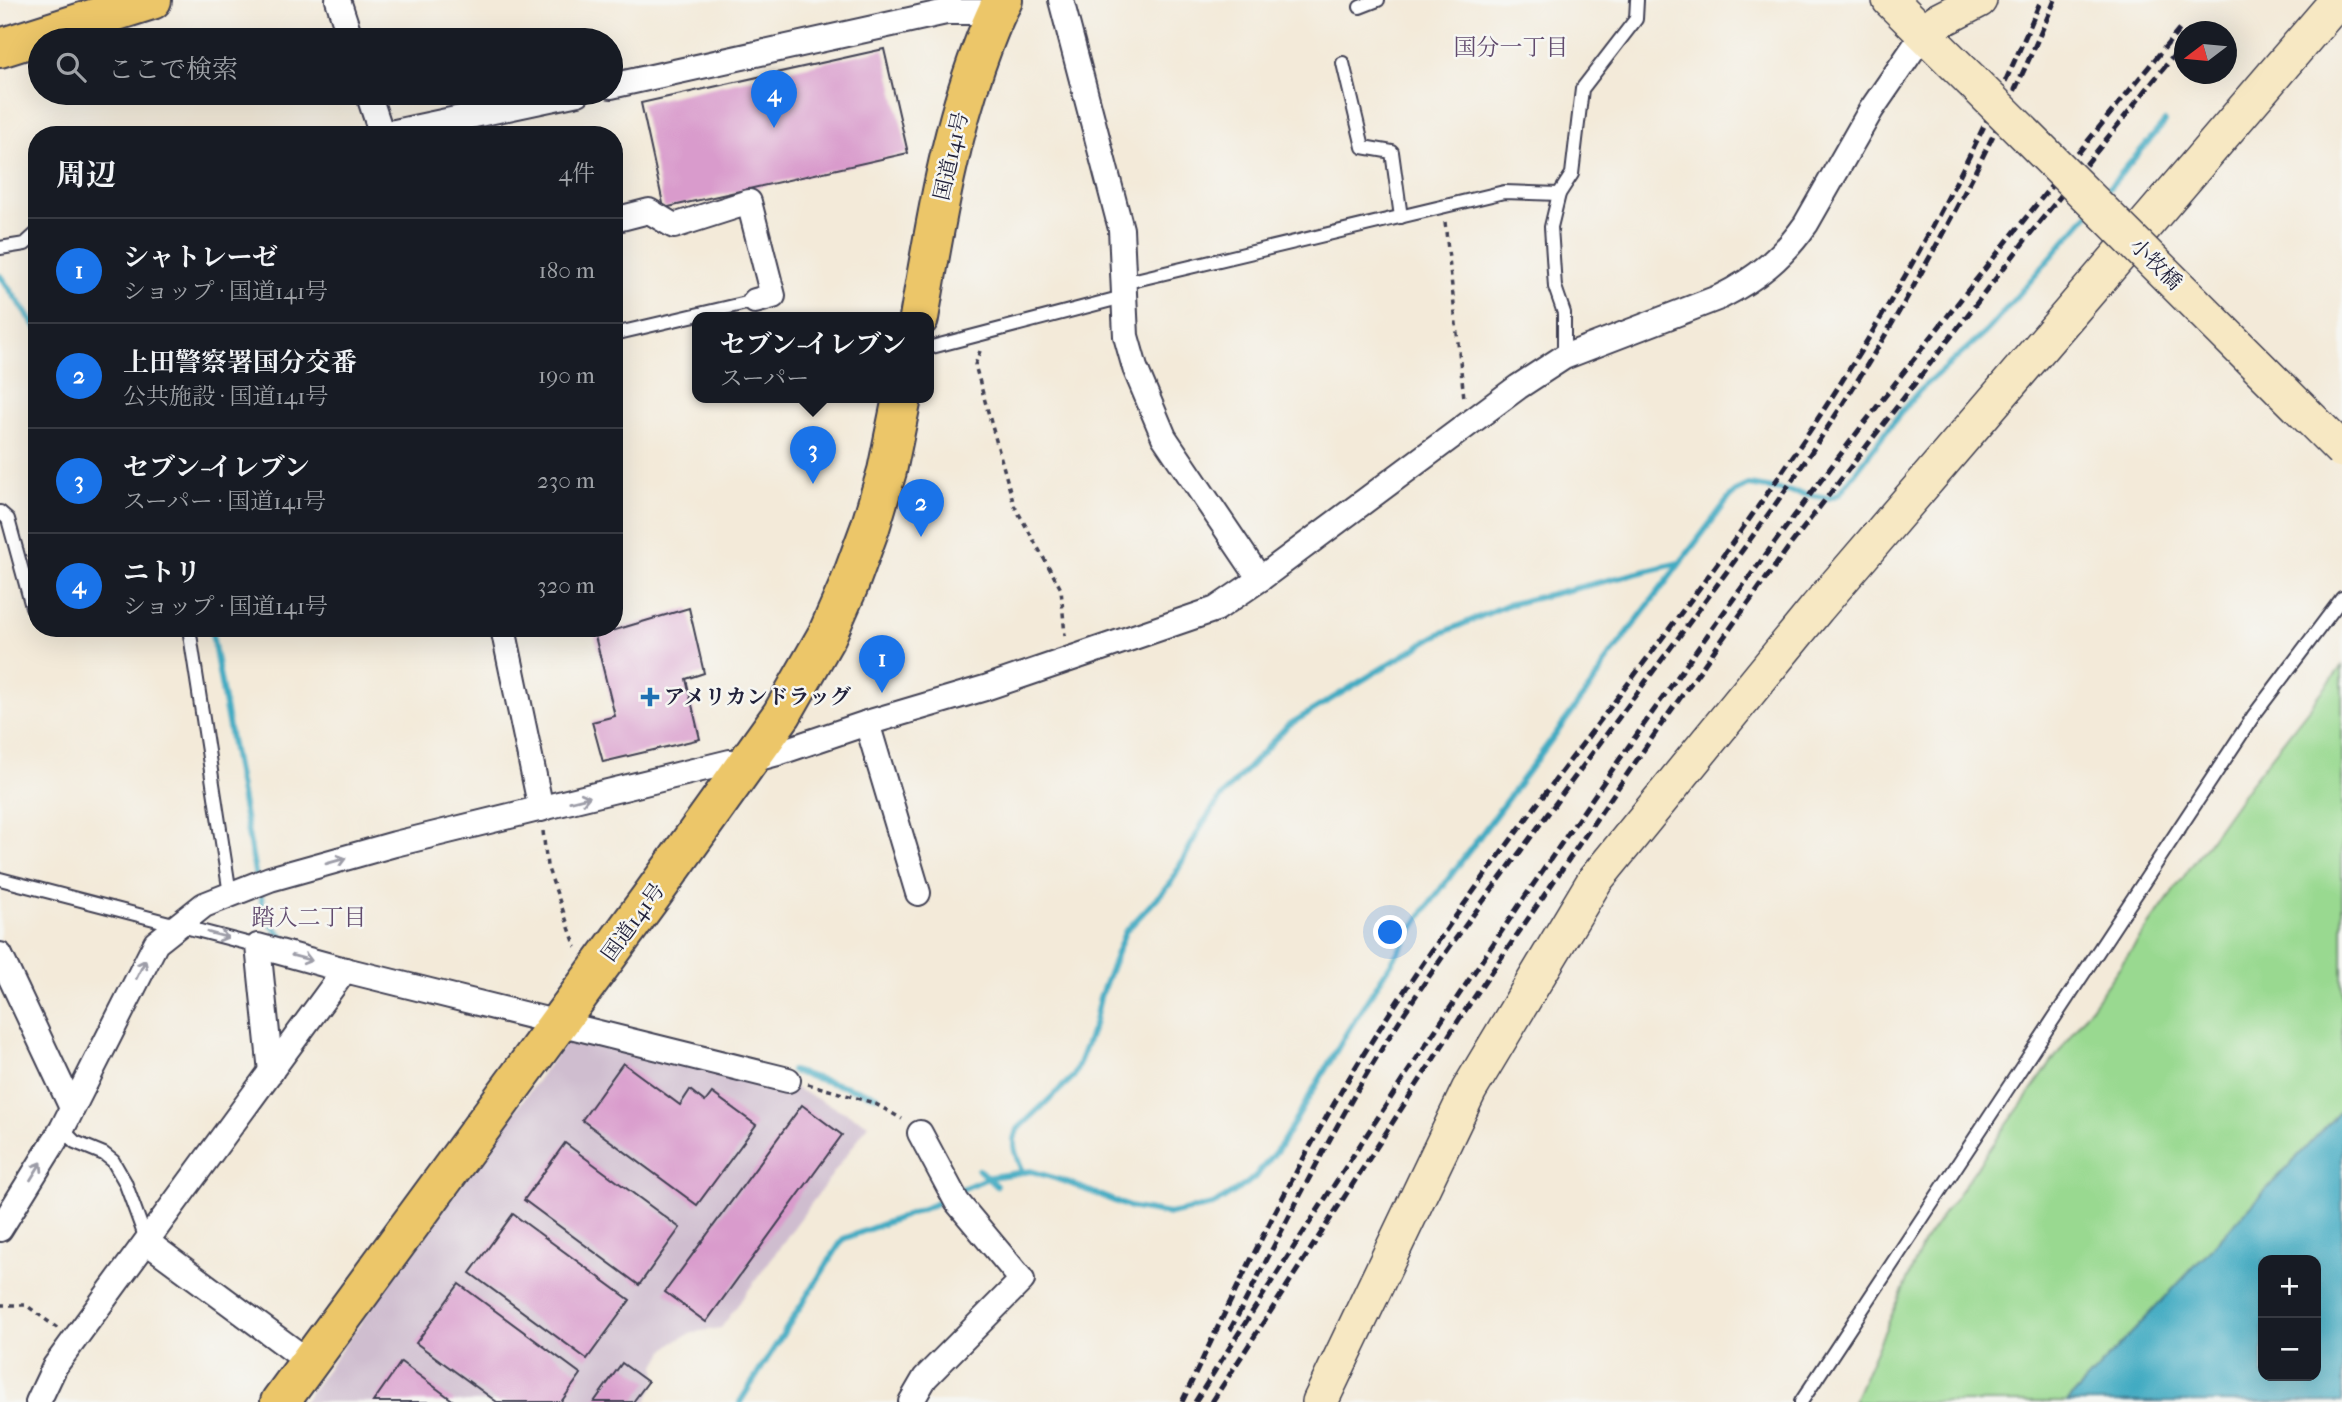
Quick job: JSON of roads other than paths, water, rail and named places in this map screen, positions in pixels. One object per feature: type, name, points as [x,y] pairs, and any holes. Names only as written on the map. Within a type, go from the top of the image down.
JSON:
[{"type":"highway","points":[[63,28],[152,0]]},
{"type":"highway","name":"国道141号","points":[[920,312],[934,230],[959,116],[999,7]]},
{"type":"highway","points":[[0,48],[28,39]]},
{"type":"highway","name":"国道141号","points":[[280,1402],[782,714],[806,675],[849,585],[887,471],[901,403]]},
{"type":"street","points":[[338,0],[347,28]]},
{"type":"street","points":[[1061,0],[1121,229],[1126,336],[1135,368],[1164,437],[1260,579]]},
{"type":"street","name":"小牧橋","points":[[1890,0],[2342,450]]},
{"type":"street","points":[[0,1229],[67,1119],[156,943],[204,905],[270,879],[395,844],[730,762],[748,761],[985,688],[1216,610],[1518,387],[1564,357],[1720,297],[1741,287],[1770,266],[1806,224],[1871,110],[1924,33],[1938,21],[1979,0]]},
{"type":"street","points":[[1320,1402],[1469,1090],[1595,880],[1817,608],[2338,0]]},
{"type":"street","points":[[623,83],[946,12],[980,12],[999,7]]},
{"type":"street","points":[[371,105],[375,126]]},
{"type":"street","points":[[423,126],[522,105]]},
{"type":"street","points":[[623,218],[649,212],[674,226],[750,202],[773,296],[755,301]]},
{"type":"street","points":[[505,637],[541,808]]},
{"type":"street","points":[[867,723],[918,893]]},
{"type":"street","points":[[271,1072],[258,946],[557,1024],[798,1082]]},
{"type":"street","points":[[0,955],[67,1119]]},
{"type":"street","points":[[38,1402],[55,1366],[345,970]]},
{"type":"street","points":[[911,1402],[925,1378],[1022,1280],[952,1194],[912,1127]]},
{"type":"street","points":[[147,1242],[309,1362]]},
{"type":"lane","points":[[1360,7],[1378,0]]},
{"type":"lane","points":[[1564,357],[1564,313],[1555,287],[1551,228],[1559,194],[1572,174],[1582,89],[1636,19],[1637,0]]},
{"type":"lane","points":[[1343,62],[1363,147],[1392,152],[1401,217]]},
{"type":"lane","points":[[934,347],[1123,290],[1444,206],[1504,192],[1559,194]]},
{"type":"lane","points":[[0,248],[24,244],[28,241]]},
{"type":"lane","points":[[708,312],[755,301]]},
{"type":"lane","points":[[623,332],[692,316]]},
{"type":"lane","points":[[0,512],[8,519],[28,589]]},
{"type":"lane","points":[[1801,1402],[2254,715],[2342,598]]},
{"type":"lane","points":[[191,637],[237,891]]},
{"type":"lane","points":[[0,879],[258,946]]},
{"type":"lane","points":[[67,1119],[75,1142],[113,1161],[125,1182],[147,1242]]},
{"type":"water","points":[[2342,1109],[2342,1402],[2067,1402]]},
{"type":"waterway","points":[[2102,196],[2165,122]]},
{"type":"waterway","points":[[957,1191],[990,1177],[1031,1171],[1129,1207],[1169,1214],[1213,1205],[1256,1176],[1281,1145],[1349,1029],[1423,913],[1600,674],[1604,664],[1730,497],[1749,485],[1829,498],[1839,494],[1920,390],[1987,331],[2089,213]]},
{"type":"waterway","points":[[0,276],[28,315]]},
{"type":"waterway","points":[[1022,1171],[1015,1150],[1015,1134],[1074,1076],[1125,932],[1170,884],[1203,823],[1222,796],[1287,726],[1435,636],[1507,605],[1679,563]]},
{"type":"waterway","points":[[213,637],[256,878]]},
{"type":"waterway","points":[[259,888],[266,919],[292,946]]},
{"type":"waterway","points":[[792,1071],[877,1096]]},
{"type":"waterway","points":[[979,1170],[996,1186]]},
{"type":"waterway","points":[[740,1402],[843,1239],[933,1205],[948,1196]]},
{"type":"railway","points":[[1182,1402],[1255,1251],[1307,1152],[1393,1008],[1496,860],[1764,498],[1879,321],[1965,164],[2041,0]]},
{"type":"railway","points":[[1230,1330],[1336,1129],[1405,1012],[1461,931],[1772,509],[1853,387],[1891,325],[1962,197],[2055,0]]},
{"type":"railway","points":[[1195,1402],[1478,967],[1699,647],[1923,347],[2174,36]]},
{"type":"railway","points":[[1212,1402],[1460,1018],[1665,719],[1788,548],[2030,234],[2174,55]]},
{"type":"place","name":"ニトリ","points":[[774,128]]},
{"type":"place","name":"セブン-イレブン","points":[[813,484]]},
{"type":"place","name":"上田警察署国分交番","points":[[921,537]]},
{"type":"place","name":"シャトレーゼ","points":[[882,693]]},
{"type":"place","name":"アメリカンドラッグ","points":[[650,697]]},
{"type":"district","name":"国分一丁目","points":[[1511,47]]},
{"type":"district","name":"踏入二丁目","points":[[309,917]]}]
